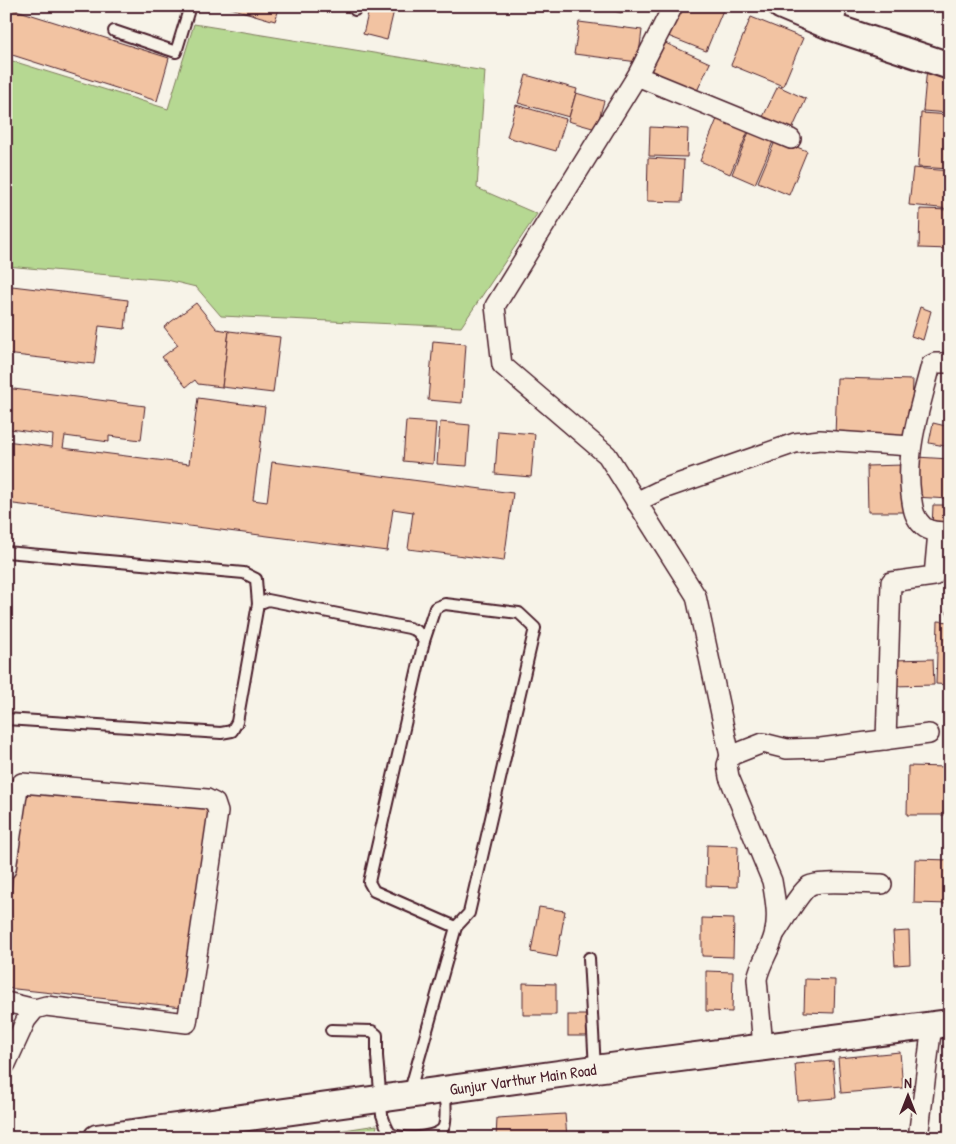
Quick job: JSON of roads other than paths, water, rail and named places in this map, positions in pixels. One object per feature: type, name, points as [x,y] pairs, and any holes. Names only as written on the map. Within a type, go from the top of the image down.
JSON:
[{"type":"main road","points":[[783,6],[835,16],[950,66]]},
{"type":"main road","name":"Gunjur Varthur Main Road","points":[[97,1138],[409,1094],[941,1024]]},
{"type":"street","points":[[674,6],[637,76],[495,306],[502,365],[606,455],[696,596],[730,756],[727,765],[729,777],[772,881],[776,918],[774,935]]},
{"type":"street","points":[[637,76],[791,139]]},
{"type":"street","points":[[886,740],[891,582],[934,576],[944,532],[924,528],[914,515],[909,478],[911,446],[931,366],[935,363],[950,363]]},
{"type":"street","points":[[636,502],[663,489],[807,440],[911,446]]},
{"type":"street","points":[[730,756],[763,744],[788,748],[822,748],[929,734]]},
{"type":"street","points":[[6,869],[18,788],[22,783],[207,799],[215,803],[218,812],[187,1023],[46,1006],[35,1009],[6,1002]]},
{"type":"street","points":[[763,1047],[757,979],[759,968],[774,935],[801,894],[809,886],[820,884],[882,884]]},
{"type":"street","points":[[6,1064],[26,1020],[35,1009]]},
{"type":"street","points":[[918,1138],[941,1024]]},
{"type":"lane","points":[[114,31],[176,52],[190,6]]},
{"type":"lane","points":[[6,552],[244,573],[256,579],[258,604],[237,722],[232,731],[221,733],[6,719]]},
{"type":"lane","points":[[258,604],[268,600],[409,628],[417,631],[424,642]]},
{"type":"lane","points":[[409,1094],[456,927],[469,913],[535,628],[519,613],[445,604],[435,608],[424,642],[370,882],[374,891],[456,927]]},
{"type":"lane","points":[[589,958],[595,1069]]},
{"type":"lane","points":[[331,1030],[372,1031],[377,1035],[381,1098],[385,1123],[391,1133],[400,1137],[434,1136],[440,1133],[444,1126],[445,1090]]}]
